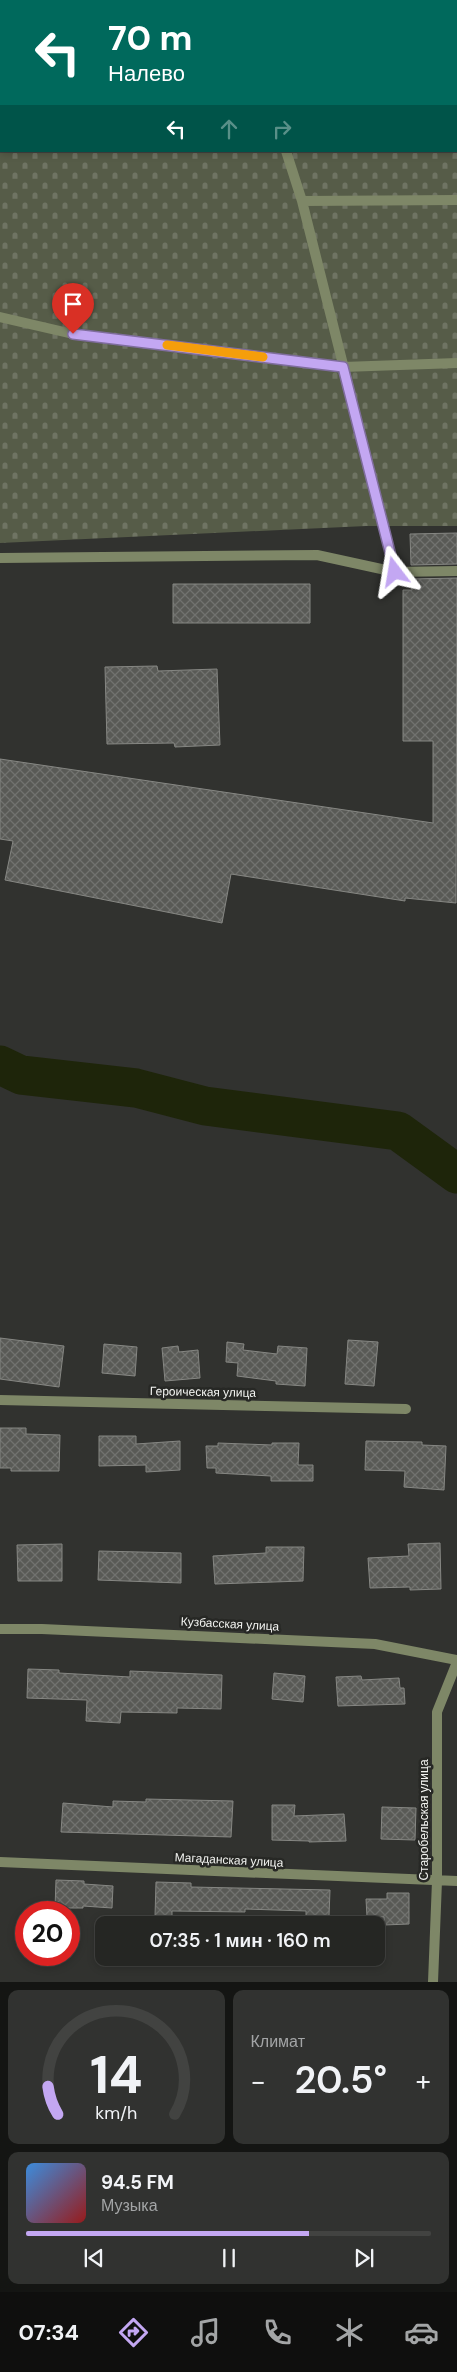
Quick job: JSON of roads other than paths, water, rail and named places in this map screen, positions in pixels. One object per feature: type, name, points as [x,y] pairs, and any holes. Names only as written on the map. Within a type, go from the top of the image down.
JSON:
[{"type":"street","points":[[286,152],[302,201],[395,572]]},
{"type":"street","points":[[302,201],[457,200]]},
{"type":"street","points":[[0,317],[73,334],[343,367],[457,363]]},
{"type":"street","points":[[0,558],[317,554],[395,572],[457,571]]},
{"type":"street","name":"Героическая улица","points":[[0,1400],[406,1409]]},
{"type":"street","name":"Кузбасская улица","points":[[0,1629],[42,1628],[375,1644],[457,1661]]},
{"type":"street","name":"Старобельская улица","points":[[433,1982],[437,1882],[437,1712],[457,1661]]},
{"type":"street","name":"Магаданская улица","points":[[0,1862],[437,1882],[457,1881]]},
{"type":"waterway","points":[[0,1065],[21,1075],[136,1088],[205,1106],[398,1131],[457,1174]]}]
